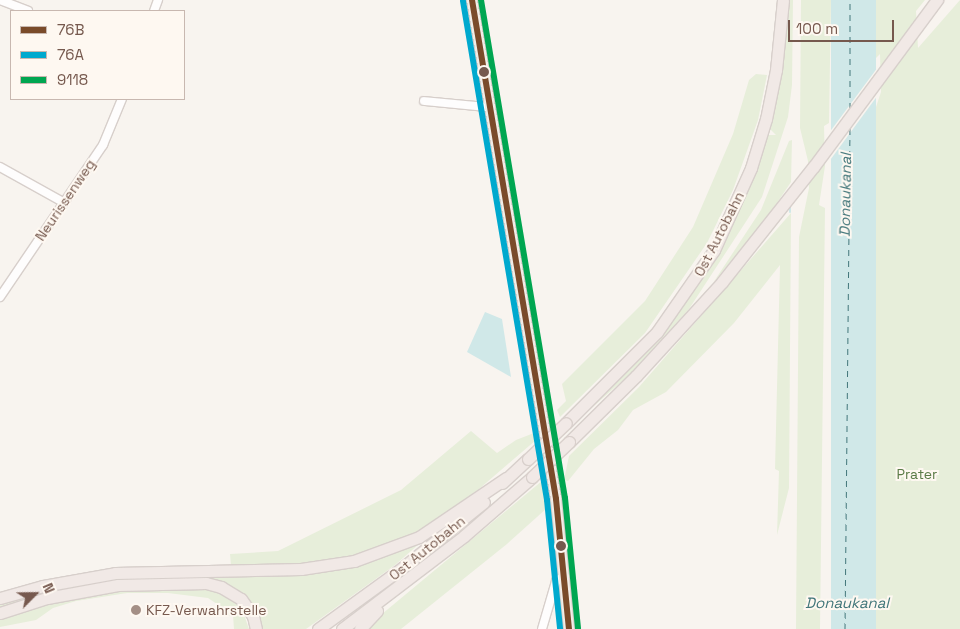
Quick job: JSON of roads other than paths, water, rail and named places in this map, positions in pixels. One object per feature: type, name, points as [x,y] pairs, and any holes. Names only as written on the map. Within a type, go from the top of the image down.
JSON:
[{"type":"highway","name":"Ost Autobahn","points":[[318,629],[402,568],[494,492],[506,478],[566,423],[656,332],[714,250],[751,168],[766,119],[776,70],[783,0]]},
{"type":"highway","name":"Ost Autobahn","points":[[342,629],[409,580],[532,477],[667,343],[772,221],[937,0]]},
{"type":"highway","points":[[0,598],[52,584],[115,573],[301,569],[354,561],[419,537],[506,478]]},
{"type":"highway","points":[[360,629],[409,580]]},
{"type":"highway","points":[[0,612],[47,598],[110,586],[176,581],[206,583],[221,587],[240,599],[253,616],[256,629]]},
{"type":"main road","points":[[472,0],[488,107],[556,499],[569,629]]},
{"type":"street","points":[[0,0],[25,10]]},
{"type":"street","name":"Neurissenweg","points":[[0,297],[103,145],[122,100]]},
{"type":"street","points":[[424,101],[488,107]]},
{"type":"street","points":[[0,166],[63,202]]},
{"type":"street","points":[[542,629],[556,581],[565,576]]},
{"type":"water","name":"Donaukanal","points":[[831,0],[876,0],[876,629],[831,629]]},
{"type":"water","points":[[485,312],[502,319],[511,377],[467,352]]},
{"type":"waterway","points":[[790,205],[790,212]]},
{"type":"place","name":"KFZ-Verwahrstelle","points":[[136,610]]},
{"type":"park label","name":"Prater","points":[[917,474]]}]
